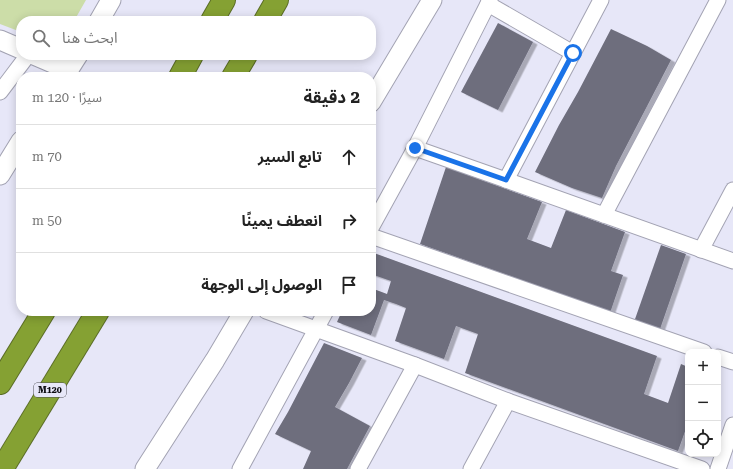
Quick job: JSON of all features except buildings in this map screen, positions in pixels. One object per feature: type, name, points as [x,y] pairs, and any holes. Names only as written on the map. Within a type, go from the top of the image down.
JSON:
[{"type":"highway","points":[[215,16],[224,0]]},
{"type":"highway","points":[[268,16],[277,0]]},
{"type":"highway","points":[[183,72],[189,60]]},
{"type":"highway","points":[[236,72],[243,60]]},
{"type":"highway","points":[[0,383],[41,316]]},
{"type":"highway","name":"M120","points":[[2,469],[95,316]]},
{"type":"street","points":[[102,16],[111,0]]},
{"type":"street","points":[[376,94],[432,0]]},
{"type":"street","points":[[506,180],[601,0]]},
{"type":"street","points":[[604,215],[718,0]]},
{"type":"street","points":[[376,219],[415,148],[489,2],[573,53]]},
{"type":"street","points":[[0,40],[16,47]]},
{"type":"street","points":[[0,92],[24,60]]},
{"type":"street","points":[[49,60],[70,67]]},
{"type":"street","points":[[415,148],[733,261]]},
{"type":"street","points":[[0,175],[16,150]]},
{"type":"street","points":[[701,250],[733,190]]},
{"type":"street","points":[[376,238],[695,349]]},
{"type":"street","points":[[145,469],[215,360],[241,316]]},
{"type":"street","points":[[280,316],[685,466],[702,469]]},
{"type":"street","points":[[240,469],[323,316]]},
{"type":"street","points":[[721,358],[733,362]]},
{"type":"street","points":[[358,469],[415,365]]},
{"type":"street","points":[[471,469],[508,401]]},
{"type":"street","points":[[718,469],[733,425]]},
{"type":"green space","points":[[0,0],[86,0],[77,16],[16,16],[16,30],[0,24]]},
{"type":"route","points":[[415,148],[506,180],[573,53]]}]
